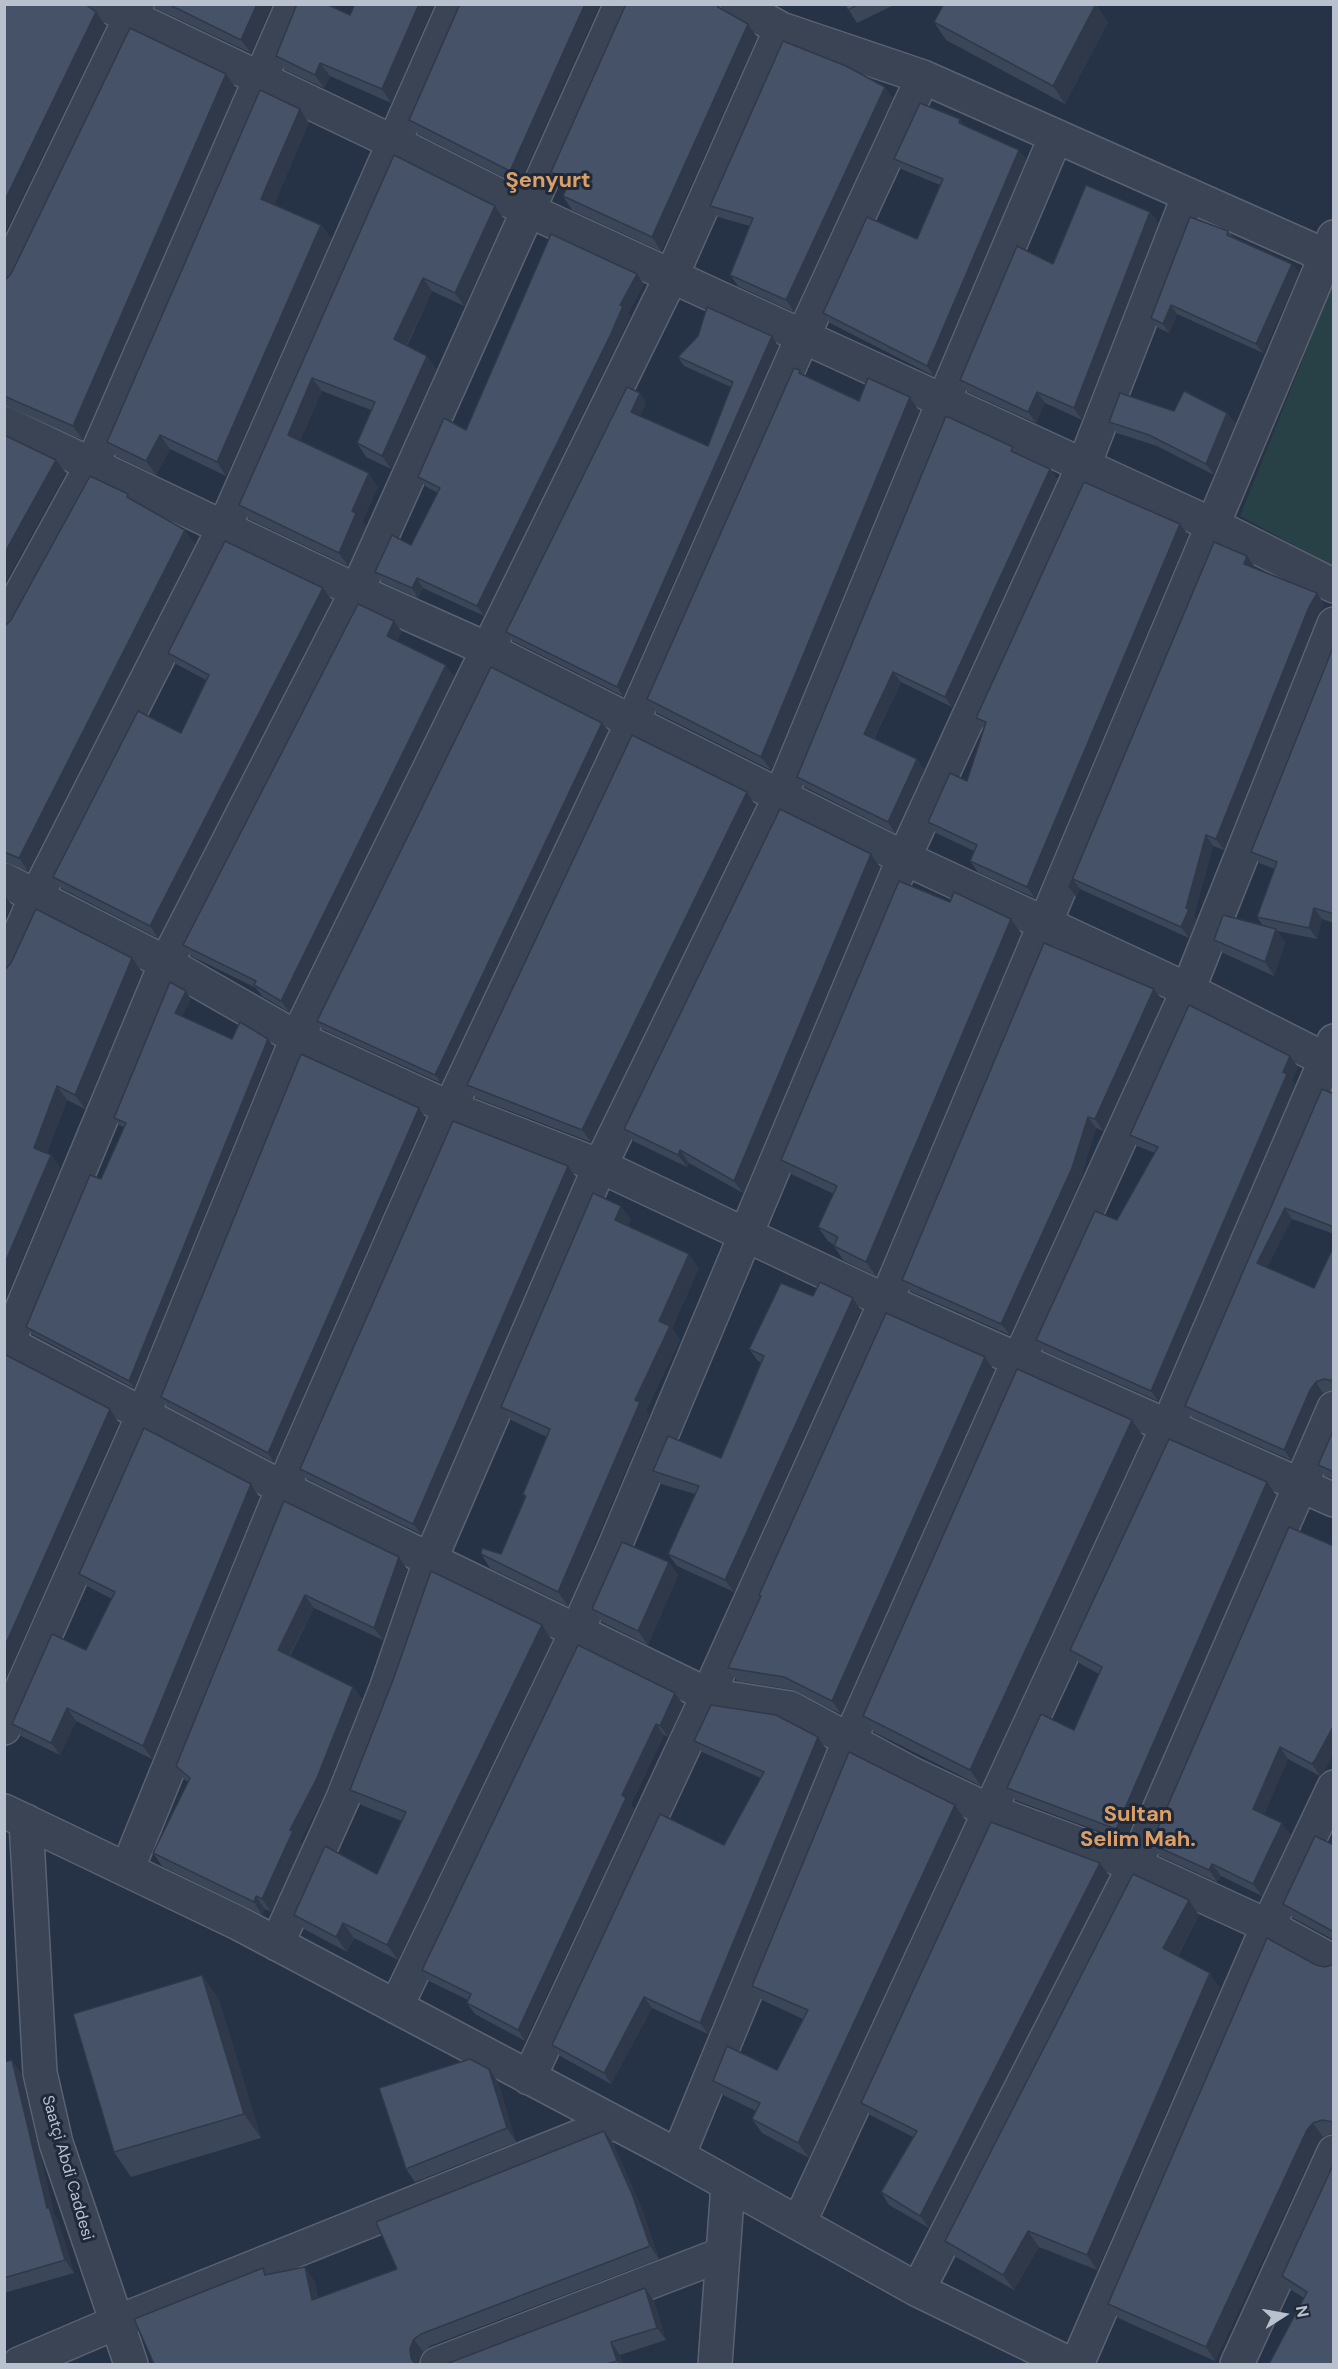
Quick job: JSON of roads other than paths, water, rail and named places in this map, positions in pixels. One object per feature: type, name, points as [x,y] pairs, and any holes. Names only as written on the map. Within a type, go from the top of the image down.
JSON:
[{"type":"street","points":[[4,625],[92,465],[293,4]]},
{"type":"street","points":[[4,969],[36,897],[224,528],[455,4]]},
{"type":"street","points":[[621,4],[530,211],[357,591],[166,963],[6,1345],[144,1413],[283,1488],[578,1629],[708,1695],[790,1708],[912,1774],[990,1811],[1136,1865],[1268,1926],[1334,1962]]},
{"type":"street","points":[[529,2078],[708,1695],[886,1301],[1330,246],[1189,195],[923,77],[781,29],[737,4]]},
{"type":"street","points":[[4,279],[124,9],[261,80],[393,142],[530,211],[1213,525],[1334,586]]},
{"type":"street","points":[[4,1728],[144,1413],[297,1038],[672,275],[781,29]]},
{"type":"street","points":[[127,1870],[283,1488],[450,1108],[632,723],[803,336],[923,77]]},
{"type":"street","points":[[277,1944],[352,1776],[386,1689],[430,1558],[600,1166],[781,795],[1056,136]]},
{"type":"street","points":[[396,2007],[578,1629],[904,858],[1084,465],[1189,195]]},
{"type":"street","points":[[4,423],[357,591],[487,649],[904,858],[1331,1056],[1168,1426],[799,2223]]},
{"type":"street","points":[[678,2156],[850,1739],[1019,1360],[1188,990],[1334,624]]},
{"type":"street","points":[[4,880],[166,963],[297,1038],[450,1108],[600,1166],[886,1301],[1334,1500]]},
{"type":"street","points":[[918,2290],[1136,1865],[1334,1408]]},
{"type":"street","points":[[1077,2364],[1268,1926],[1334,1787]]},
{"type":"street","points":[[15,1816],[277,1944],[678,2156],[918,2290],[1070,2364]]},
{"type":"street","name":"Saatçi Abdi Caddesi","points":[[15,1816],[40,2073],[56,2143],[115,2323],[131,2364]]},
{"type":"street","points":[[19,2364],[115,2323],[613,2123]]},
{"type":"street","points":[[1237,2364],[1334,2152]]},
{"type":"street","points":[[715,2364],[728,2185]]},
{"type":"street","points":[[437,2364],[723,2254]]},
{"type":"district","name":"Şenyurt","points":[[548,181]]},
{"type":"district","name":"Sultan Selim Mah.","points":[[1138,1828]]}]
